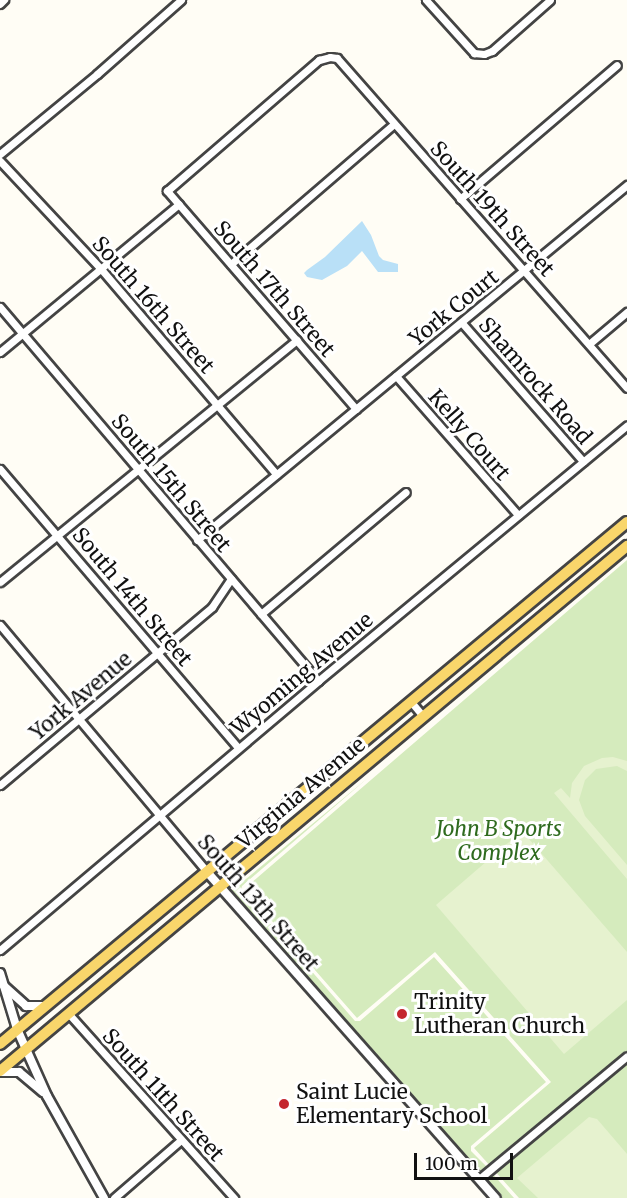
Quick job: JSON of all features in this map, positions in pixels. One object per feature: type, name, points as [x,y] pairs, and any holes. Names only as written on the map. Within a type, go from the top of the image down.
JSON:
[{"type":"main road","name":"Virginia Avenue","points":[[0,1044],[627,522]]},
{"type":"main road","name":"Virginia Avenue","points":[[0,1071],[627,546]]},
{"type":"street","points":[[0,3],[4,0]]},
{"type":"street","points":[[0,154],[98,74],[181,0]]},
{"type":"street","points":[[426,0],[474,54],[492,51],[550,0]]},
{"type":"street","name":"South 19th Street","points":[[167,191],[319,60],[337,58],[627,388]]},
{"type":"street","points":[[460,199],[617,65]]},
{"type":"street","points":[[231,264],[394,124]]},
{"type":"street","name":"South 16th Street","points":[[0,161],[101,269],[276,474]]},
{"type":"street","name":"York Court","points":[[196,540],[627,185]]},
{"type":"street","name":"South 17th Street","points":[[167,191],[356,409]]},
{"type":"street","points":[[0,352],[179,204]]},
{"type":"street","name":"South 15th Street","points":[[0,306],[196,540],[318,681]]},
{"type":"street","points":[[589,344],[627,312]]},
{"type":"street","name":"Shamrock Road","points":[[462,323],[583,461]]},
{"type":"street","points":[[0,582],[297,340]]},
{"type":"street","name":"Kelly Court","points":[[396,376],[518,515]]},
{"type":"street","name":"Wyoming Avenue","points":[[0,950],[318,681],[627,425]]},
{"type":"street","name":"South 14th Street","points":[[1,472],[58,535],[238,748]]},
{"type":"street","points":[[261,614],[406,492]]},
{"type":"street","name":"York Avenue","points":[[0,785],[212,607],[231,579]]},
{"type":"street","name":"South 13th Street","points":[[0,625],[219,887],[496,1198]]},
{"type":"street","points":[[412,703],[423,716]]},
{"type":"street","points":[[0,974],[17,1029],[47,1096],[104,1198]]},
{"type":"street","points":[[3,984],[26,1006],[46,1006]]},
{"type":"street","name":"South 11th Street","points":[[68,1013],[234,1198]]},
{"type":"street","points":[[479,1179],[627,1056]]},
{"type":"street","points":[[0,1071],[19,1072],[47,1096]]},
{"type":"street","points":[[114,1198],[181,1140]]},
{"type":"green space","name":"John B Sports Complex","points":[[627,560],[627,1198],[519,1198],[474,1148],[551,1082],[435,952],[357,1018],[244,889]]},
{"type":"green space","points":[[613,757],[627,761],[627,771],[617,766],[596,769],[585,780],[579,800],[585,816],[627,865],[627,879],[554,793],[561,788],[570,798],[572,783],[584,766],[602,758]]},
{"type":"green space","points":[[369,777],[242,886],[241,890],[355,1021],[360,1021],[434,957],[546,1082],[471,1146],[471,1151],[487,1167],[479,1174],[229,893]]},
{"type":"green space","points":[[522,831],[627,952],[627,1000],[564,1054],[436,905]]},
{"type":"green space","points":[[589,1117],[597,1119],[627,1154],[627,1198],[538,1198],[517,1178]]},
{"type":"green space","points":[[492,1173],[514,1198],[501,1198],[484,1180]]},
{"type":"water","points":[[362,221],[371,235],[379,256],[383,260],[398,264],[398,272],[378,272],[362,251],[347,266],[322,280],[307,277],[304,273],[325,257]]},
{"type":"place","name":"Trinity Lutheran Church","points":[[402,1014]]},
{"type":"place","name":"Saint Lucie Elementary School","points":[[284,1104]]}]
